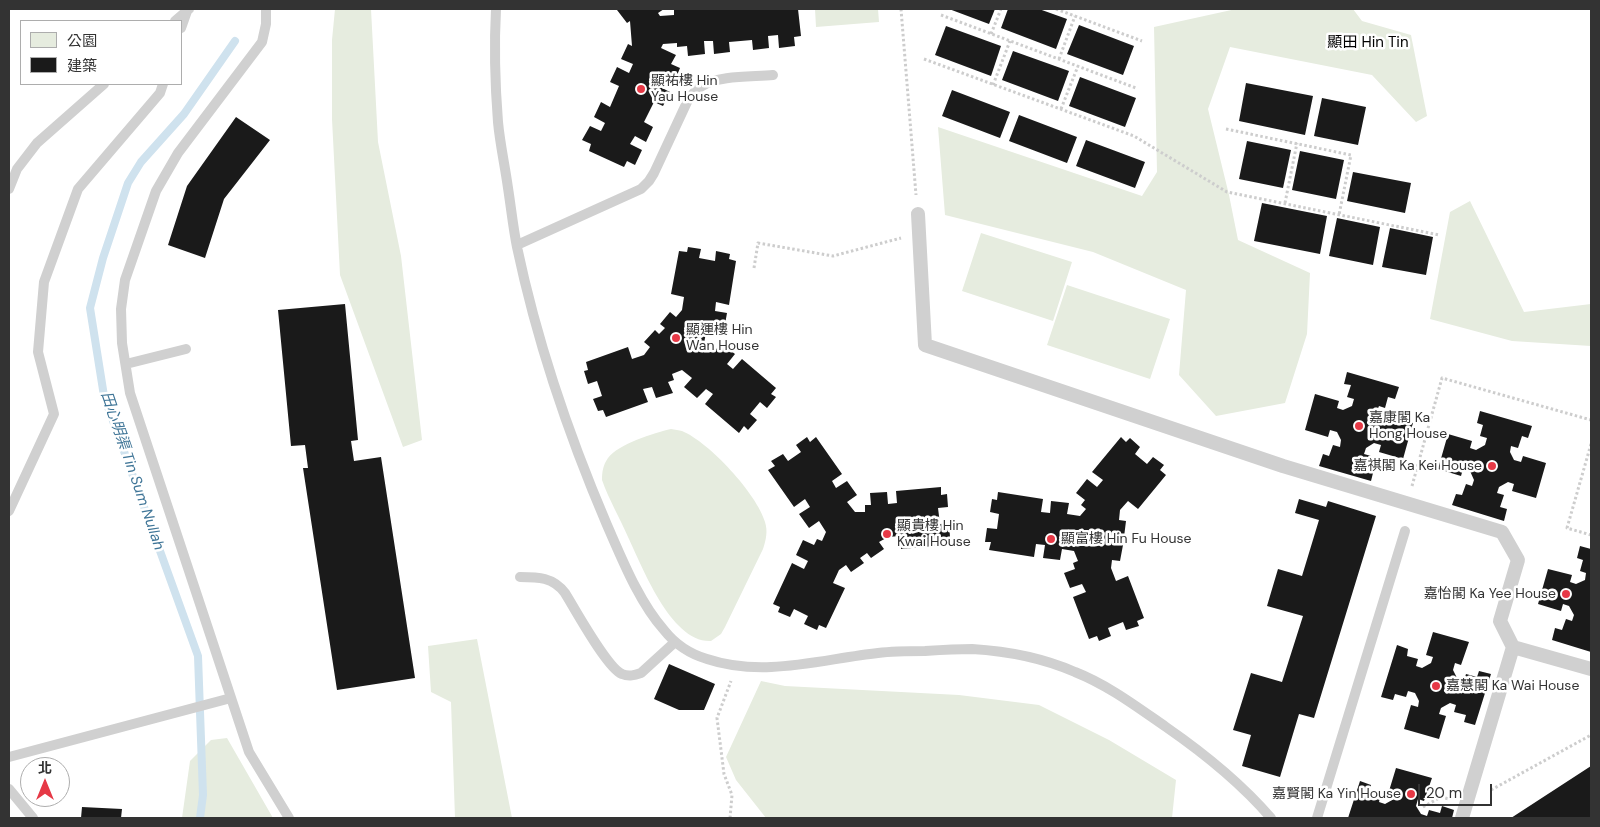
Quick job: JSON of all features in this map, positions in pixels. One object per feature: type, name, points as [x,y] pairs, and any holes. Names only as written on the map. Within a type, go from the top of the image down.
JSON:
[{"type":"street","points":[[918,214],[925,345],[1283,466],[1502,532],[1518,560],[1500,621],[1513,647],[1462,818]]},
{"type":"street","points":[[1513,647],[1591,669]]},
{"type":"lane","points":[[176,20],[186,9]]},
{"type":"lane","points":[[182,24],[186,9]]},
{"type":"lane","points":[[266,9],[266,24],[262,42],[178,153],[156,191],[125,280],[121,309],[122,344],[130,393],[249,752],[289,818]]},
{"type":"lane","points":[[496,9],[494,46],[498,124],[517,245],[550,370],[578,453],[617,548],[644,601],[664,631],[689,652],[738,667],[774,668],[881,652],[971,649],[1007,653],[1048,662],[1077,672],[1119,695],[1202,752],[1252,796],[1271,818]]},
{"type":"lane","points":[[517,245],[641,189],[654,172],[688,100],[701,86],[717,80],[773,75]]},
{"type":"lane","points":[[9,189],[17,169],[37,143],[103,85]]},
{"type":"lane","points":[[9,511],[54,414],[38,352],[44,282],[78,189],[160,93],[163,85]]},
{"type":"lane","points":[[126,364],[186,349]]},
{"type":"lane","points":[[1317,818],[1406,531]]},
{"type":"lane","points":[[520,577],[547,579],[561,588],[610,664],[622,674],[634,676],[641,673],[675,642]]},
{"type":"lane","points":[[9,757],[231,698]]},
{"type":"lane","points":[[9,789],[33,818]]},
{"type":"path","points":[[901,9],[918,214]]},
{"type":"path","points":[[991,34],[1001,9]]},
{"type":"path","points":[[1056,9],[1142,42]]},
{"type":"path","points":[[940,15],[1136,88]]},
{"type":"path","points":[[1059,59],[1075,16]]},
{"type":"path","points":[[993,85],[1010,41]]},
{"type":"path","points":[[924,59],[1134,136],[1227,192],[1439,235]]},
{"type":"path","points":[[1061,109],[1078,66]]},
{"type":"path","points":[[1226,128],[1351,155],[1339,215]]},
{"type":"path","points":[[1285,204],[1297,143]]},
{"type":"path","points":[[754,268],[758,243],[833,256],[919,233]]},
{"type":"path","points":[[1407,503],[1442,378],[1591,420]]},
{"type":"path","points":[[1591,444],[1568,528],[1591,535]]},
{"type":"path","points":[[730,818],[732,795],[724,774],[717,718],[738,667]]},
{"type":"path","points":[[1423,807],[1441,797],[1466,804],[1591,735]]},
{"type":"green space","points":[[335,9],[371,9],[378,142],[401,256],[422,440],[403,447],[340,275],[332,119],[332,40]]},
{"type":"green space","points":[[815,9],[878,9],[879,22],[816,27]]},
{"type":"green space","points":[[1236,9],[1353,9],[1362,21],[1411,35],[1427,116],[1416,122],[1372,75],[1230,47],[1208,109],[1238,240],[1310,273],[1307,334],[1285,403],[1216,416],[1179,375],[1186,290],[1093,252],[945,215],[938,127],[1142,196],[1157,172],[1154,27]]},
{"type":"green space","points":[[1470,201],[1524,312],[1591,304],[1591,346],[1512,341],[1430,319],[1450,212]]},
{"type":"green space","points":[[981,233],[1072,262],[1053,321],[962,291]]},
{"type":"green space","points":[[1067,285],[1170,319],[1150,379],[1047,345]]},
{"type":"green space","points":[[671,429],[682,431],[693,437],[731,470],[752,498],[766,525],[763,549],[725,627],[721,634],[711,641],[697,638],[683,630],[660,601],[641,566],[602,480],[605,463],[613,453],[637,440]]},
{"type":"green space","points":[[477,639],[512,818],[455,818],[451,702],[431,692],[428,646]]},
{"type":"green space","points":[[761,681],[785,686],[959,695],[1039,705],[1109,740],[1176,780],[1172,818],[766,818],[736,780],[726,757]]},
{"type":"green space","points":[[227,738],[273,818],[182,818],[190,761],[211,740]]},
{"type":"building","name":"顯祐樓 Hin Yau House","points":[[664,9],[658,13],[660,16],[674,15],[674,10],[683,9],[798,9],[801,36],[794,37],[795,46],[779,48],[778,35],[768,36],[769,48],[753,50],[752,40],[729,42],[730,52],[714,54],[713,41],[704,41],[705,54],[688,56],[687,46],[677,47],[677,43],[663,44],[661,48],[676,55],[671,64],[680,68],[674,83],[662,77],[658,86],[670,92],[663,106],[654,102],[644,122],[653,127],[646,142],[635,136],[630,144],[642,150],[635,165],[627,161],[624,167],[589,151],[591,144],[582,140],[590,126],[601,131],[605,123],[594,117],[601,102],[610,107],[619,86],[610,82],[617,67],[629,73],[633,64],[621,59],[628,44],[632,46],[630,21],[627,23],[617,10]]},
{"type":"building","points":[[949,9],[995,9],[989,24]]},
{"type":"building","points":[[1008,9],[1039,9],[1067,19],[1056,49],[1001,28]]},
{"type":"building","points":[[1079,25],[1134,46],[1123,75],[1067,54]]},
{"type":"building","points":[[946,26],[1001,46],[991,76],[935,55]]},
{"type":"building","points":[[1013,51],[1069,71],[1058,101],[1002,80]]},
{"type":"building","points":[[1080,77],[1136,98],[1125,127],[1069,106]]},
{"type":"building","points":[[1246,83],[1313,96],[1305,135],[1239,121]]},
{"type":"building","points":[[952,90],[1010,112],[1000,138],[942,116]]},
{"type":"building","points":[[1322,98],[1366,107],[1358,145],[1314,136]]},
{"type":"building","points":[[1019,115],[1077,137],[1067,163],[1009,141]]},
{"type":"building","points":[[236,117],[270,140],[224,199],[205,258],[168,245],[187,186]]},
{"type":"building","points":[[1086,140],[1145,162],[1135,188],[1076,166]]},
{"type":"building","points":[[1247,141],[1291,150],[1283,188],[1239,179]]},
{"type":"building","points":[[1300,151],[1344,160],[1336,199],[1292,190]]},
{"type":"building","points":[[1353,172],[1411,183],[1405,213],[1347,201]]},
{"type":"building","points":[[1262,203],[1327,216],[1320,254],[1254,241]]},
{"type":"building","points":[[1337,218],[1380,227],[1373,265],[1329,256]]},
{"type":"building","points":[[1390,228],[1433,237],[1426,275],[1382,267]]},
{"type":"building","name":"顯運樓 Hin Wan House","points":[[688,247],[701,249],[699,258],[715,261],[716,251],[730,254],[729,259],[736,261],[729,305],[716,302],[715,311],[727,313],[724,330],[713,328],[711,335],[706,333],[704,343],[714,352],[721,343],[735,354],[727,364],[733,369],[742,359],[776,388],[771,394],[776,397],[767,408],[760,402],[750,414],[757,420],[748,430],[744,426],[739,433],[705,404],[713,394],[706,389],[697,398],[684,387],[692,378],[682,370],[672,374],[674,380],[668,382],[673,393],[656,398],[652,387],[643,389],[648,402],[606,417],[603,410],[598,411],[593,399],[602,396],[597,381],[588,384],[584,371],[588,370],[586,362],[628,347],[632,359],[644,355],[650,347],[644,342],[655,330],[659,334],[665,328],[660,324],[670,312],[676,317],[682,310],[684,297],[671,294],[679,251],[687,252]]},
{"type":"building","points":[[345,304],[358,440],[351,441],[354,461],[381,457],[415,678],[337,690],[303,468],[308,468],[305,445],[291,446],[278,310]]},
{"type":"building","name":"嘉康閣 Ka Hong House","points":[[1347,372],[1399,387],[1395,399],[1388,397],[1385,408],[1379,406],[1376,413],[1381,421],[1388,423],[1390,416],[1413,423],[1403,459],[1379,452],[1381,445],[1374,443],[1366,448],[1364,454],[1371,456],[1368,468],[1374,469],[1371,481],[1319,466],[1323,454],[1329,456],[1333,445],[1340,447],[1341,440],[1337,432],[1330,430],[1328,437],[1305,430],[1315,394],[1339,401],[1337,408],[1343,410],[1352,406],[1354,399],[1347,397],[1351,385],[1344,384]]},
{"type":"building","name":"嘉祺閣 Ka Kei House","points":[[1480,411],[1532,426],[1528,438],[1522,436],[1518,448],[1511,446],[1510,452],[1514,460],[1521,462],[1523,456],[1546,463],[1536,498],[1512,491],[1514,484],[1508,482],[1499,487],[1497,493],[1504,495],[1500,507],[1507,509],[1504,521],[1452,505],[1456,494],[1462,495],[1466,484],[1472,486],[1474,480],[1470,471],[1463,469],[1461,476],[1438,469],[1448,434],[1472,441],[1470,448],[1476,450],[1485,445],[1487,438],[1480,436],[1483,425],[1477,423]]},
{"type":"building","name":"顯貴樓 Hin Kwai House","points":[[807,437],[810,442],[816,437],[842,474],[832,481],[836,488],[847,481],[857,495],[847,502],[855,512],[865,512],[865,505],[871,505],[870,493],[887,492],[888,504],[897,503],[896,491],[941,487],[941,495],[947,494],[948,507],[938,508],[940,524],[949,523],[950,537],[945,538],[945,545],[901,549],[900,536],[888,537],[879,542],[884,549],[871,558],[867,553],[860,558],[864,563],[851,572],[846,565],[839,570],[833,583],[845,588],[826,628],[819,625],[817,630],[804,624],[808,616],[794,609],[790,617],[778,612],[780,607],[773,604],[792,563],[804,569],[808,561],[796,555],[803,540],[814,545],[817,539],[822,541],[826,532],[819,521],[809,528],[799,514],[810,507],[805,499],[794,507],[768,470],[775,466],[771,461],[783,454],[788,461],[801,452],[796,445]]},
{"type":"building","name":"顯富樓 Hin Fu House","points":[[1121,437],[1126,442],[1130,438],[1140,447],[1135,454],[1147,464],[1153,457],[1164,465],[1160,470],[1166,475],[1138,509],[1128,501],[1120,510],[1119,520],[1126,521],[1124,537],[1118,536],[1117,544],[1123,545],[1120,561],[1112,560],[1111,568],[1116,581],[1128,576],[1144,618],[1137,621],[1139,626],[1126,630],[1123,622],[1108,628],[1111,636],[1099,641],[1097,636],[1089,639],[1073,597],[1086,592],[1082,584],[1070,588],[1064,573],[1075,569],[1073,563],[1078,561],[1074,551],[1062,549],[1060,560],[1043,558],[1045,545],[1036,544],[1034,557],[989,550],[991,542],[985,542],[987,528],[997,529],[999,514],[990,512],[992,499],[997,500],[998,492],[1043,499],[1041,512],[1050,513],[1051,501],[1069,503],[1067,514],[1080,516],[1086,509],[1081,505],[1085,500],[1076,493],[1087,479],[1097,487],[1103,480],[1092,472]]},
{"type":"building","points":[[1299,499],[1326,507],[1328,501],[1376,516],[1314,718],[1299,714],[1280,777],[1242,766],[1251,735],[1233,730],[1251,673],[1282,682],[1303,616],[1267,606],[1278,569],[1302,576],[1319,520],[1295,513]]},
{"type":"building","name":"嘉怡閣 Ka Yee House","points":[[1580,546],[1591,549],[1591,652],[1552,640],[1555,628],[1562,630],[1566,619],[1572,621],[1574,615],[1569,606],[1563,604],[1561,611],[1538,604],[1548,569],[1572,575],[1570,582],[1576,584],[1585,580],[1586,573],[1580,571],[1583,560],[1577,558]]},
{"type":"building","name":"嘉慧閣 Ka Wai House","points":[[1433,632],[1469,642],[1461,665],[1455,663],[1453,670],[1457,678],[1464,680],[1466,674],[1477,677],[1479,671],[1491,674],[1475,725],[1464,722],[1466,715],[1454,712],[1456,705],[1450,703],[1441,708],[1439,714],[1446,716],[1439,739],[1404,729],[1411,705],[1418,707],[1419,701],[1415,693],[1408,691],[1406,697],[1395,694],[1393,700],[1381,697],[1397,645],[1408,649],[1407,656],[1418,659],[1416,666],[1422,668],[1431,663],[1433,657],[1426,655]]},
{"type":"building","points":[[669,664],[715,684],[704,710],[679,710],[654,699]]},
{"type":"building","points":[[1591,766],[1591,818],[1511,818]]},
{"type":"building","name":"嘉賢閣 Ka Yin House","points":[[1396,768],[1432,778],[1424,801],[1418,799],[1416,806],[1421,814],[1427,816],[1429,810],[1440,813],[1442,806],[1454,810],[1452,818],[1348,818],[1360,781],[1371,785],[1369,792],[1381,795],[1379,802],[1385,804],[1394,799],[1396,793],[1389,791]]},
{"type":"building","points":[[82,807],[122,809],[121,818],[81,818]]},
{"type":"waterway","name":"田心明渠 Tin Sum Nullah","points":[[200,818],[203,795],[198,656],[104,396],[90,308],[103,258],[128,183],[141,162],[184,114],[235,41]]},
{"type":"place","name":"顯祐樓 Hin Yau House","points":[[641,89]]},
{"type":"place","name":"顯運樓 Hin Wan House","points":[[676,338]]},
{"type":"place","name":"嘉康閣 Ka Hong House","points":[[1359,426]]},
{"type":"place","name":"嘉祺閣 Ka Kei House","points":[[1492,466]]},
{"type":"place","name":"顯貴樓 Hin Kwai House","points":[[887,534]]},
{"type":"place","name":"顯富樓 Hin Fu House","points":[[1051,539]]},
{"type":"place","name":"嘉怡閣 Ka Yee House","points":[[1566,594]]},
{"type":"place","name":"嘉慧閣 Ka Wai House","points":[[1436,686]]},
{"type":"place","name":"嘉賢閣 Ka Yin House","points":[[1411,794]]},
{"type":"district","name":"顯田 Hin Tin","points":[[1368,43]]}]
